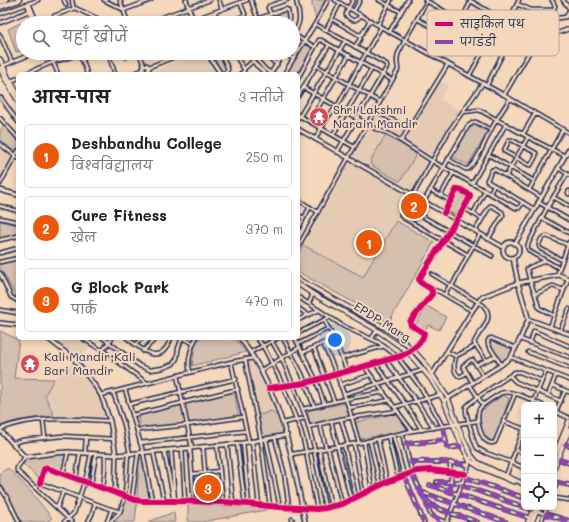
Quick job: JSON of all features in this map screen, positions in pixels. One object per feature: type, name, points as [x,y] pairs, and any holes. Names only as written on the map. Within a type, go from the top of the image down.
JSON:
[{"type":"main road","points":[[0,2],[6,0]]},
{"type":"main road","points":[[0,7],[19,0]]},
{"type":"main road","points":[[0,61],[16,97]]},
{"type":"main road","points":[[9,82],[16,91]]},
{"type":"main road","name":"EPDP Marg","points":[[300,280],[384,327],[412,349],[423,361],[446,400],[456,425],[462,446],[470,458],[479,467],[521,484]]},
{"type":"main road","name":"EPDP Marg","points":[[300,285],[377,330],[408,352],[424,370],[440,395],[446,400]]},
{"type":"main road","points":[[557,451],[569,421]]},
{"type":"main road","name":"EPDP Marg","points":[[456,425],[462,436],[470,458]]},
{"type":"main road","points":[[557,453],[564,443],[569,430]]},
{"type":"main road","points":[[529,520],[534,510]]},
{"type":"main road","points":[[532,522],[534,510]]},
{"type":"street","points":[[0,14],[38,0]]},
{"type":"street","points":[[64,0],[66,5]]},
{"type":"street","points":[[72,0],[74,6]]},
{"type":"street","points":[[104,0],[124,10],[152,0]]},
{"type":"street","points":[[120,0],[126,16]]},
{"type":"street","points":[[186,0],[191,16]]},
{"type":"street","points":[[166,16],[210,0]]},
{"type":"street","points":[[219,0],[222,9]]},
{"type":"street","points":[[204,16],[247,0]]},
{"type":"street","points":[[251,0],[256,16]]},
{"type":"street","points":[[270,14],[268,8],[269,6],[287,0]]},
{"type":"street","points":[[296,0],[299,16]]},
{"type":"street","points":[[300,47],[328,0]]},
{"type":"street","points":[[335,0],[427,52]]},
{"type":"street","points":[[353,0],[346,15],[352,20],[357,20],[361,15]]},
{"type":"street","points":[[354,11],[360,0]]},
{"type":"street","points":[[379,0],[401,12]]},
{"type":"street","points":[[378,25],[391,0]]},
{"type":"street","points":[[390,31],[408,0]]},
{"type":"street","points":[[466,10],[470,0],[487,10]]},
{"type":"street","points":[[514,10],[519,0]]},
{"type":"street","points":[[517,4],[532,10],[553,10],[555,6],[552,0]]},
{"type":"street","points":[[563,0],[569,8]]},
{"type":"street","points":[[300,244],[398,70],[397,57],[426,1],[442,10]]},
{"type":"street","points":[[240,2],[245,14],[244,16]]},
{"type":"street","points":[[326,30],[340,3]]},
{"type":"street","points":[[28,4],[32,16]]},
{"type":"street","points":[[28,4],[33,16]]},
{"type":"street","points":[[54,16],[75,8],[92,16]]},
{"type":"street","points":[[265,16],[287,9],[289,16]]},
{"type":"street","points":[[18,16],[30,11]]},
{"type":"street","points":[[559,18],[566,17],[569,11]]},
{"type":"street","points":[[214,12],[216,16]]},
{"type":"street","points":[[0,23],[16,17]]},
{"type":"street","points":[[332,19],[360,35]]},
{"type":"street","points":[[417,19],[427,24]]},
{"type":"street","points":[[355,47],[360,39],[360,35],[370,20]]},
{"type":"street","points":[[315,24],[387,65],[383,75],[337,152]]},
{"type":"street","points":[[315,139],[329,115],[337,107],[381,27]]},
{"type":"street","points":[[559,32],[569,29]]},
{"type":"street","points":[[0,34],[12,62]]},
{"type":"street","points":[[300,39],[315,47]]},
{"type":"street","points":[[300,74],[320,40],[390,79]]},
{"type":"street","points":[[300,115],[314,94],[345,41]]},
{"type":"street","points":[[300,93],[329,45]]},
{"type":"street","points":[[310,122],[349,55]]},
{"type":"street","points":[[434,56],[569,133]]},
{"type":"street","points":[[470,76],[480,56]]},
{"type":"street","points":[[486,85],[502,56]]},
{"type":"street","points":[[504,95],[527,56]]},
{"type":"street","points":[[2,67],[17,60]]},
{"type":"street","points":[[32,72],[58,60]]},
{"type":"street","points":[[82,60],[86,72]]},
{"type":"street","points":[[110,60],[114,72]]},
{"type":"street","points":[[142,60],[144,65],[142,67],[143,70]]},
{"type":"street","points":[[144,65],[149,67],[166,60]]},
{"type":"street","points":[[211,60],[218,72]]},
{"type":"street","points":[[224,60],[228,69],[227,72]]},
{"type":"street","points":[[238,60],[244,69]]},
{"type":"street","points":[[258,60],[270,72]]},
{"type":"street","points":[[272,60],[276,64]]},
{"type":"street","points":[[272,72],[279,60]]},
{"type":"street","points":[[285,72],[292,60]]},
{"type":"street","points":[[243,72],[253,61],[264,72]]},
{"type":"street","points":[[53,62],[57,72]]},
{"type":"street","points":[[401,141],[448,64]]},
{"type":"street","points":[[317,66],[380,102]]},
{"type":"street","points":[[137,72],[143,70],[148,72],[149,67]]},
{"type":"street","points":[[333,135],[372,68]]},
{"type":"street","points":[[9,82],[16,79]]},
{"type":"street","points":[[468,255],[402,217],[401,215],[449,131],[483,83]]},
{"type":"street","points":[[304,88],[357,119],[387,133],[443,168],[516,208],[519,208],[523,202]]},
{"type":"street","points":[[1,98],[16,119]]},
{"type":"street","points":[[448,159],[465,169],[469,168],[479,154],[497,119],[510,99]]},
{"type":"street","points":[[376,110],[408,129]]},
{"type":"street","points":[[462,112],[481,110],[565,156]]},
{"type":"street","points":[[524,134],[535,114]]},
{"type":"street","points":[[300,117],[354,147]]},
{"type":"street","points":[[0,118],[16,136]]},
{"type":"street","points":[[424,201],[468,126],[476,122],[491,130]]},
{"type":"street","points":[[472,184],[506,124]]},
{"type":"street","points":[[529,190],[563,129]]},
{"type":"street","points":[[300,130],[503,247]]},
{"type":"street","points":[[506,176],[528,137]]},
{"type":"street","points":[[510,140],[535,153],[536,156],[530,165],[516,159],[504,152],[510,140]]},
{"type":"street","points":[[0,144],[16,156]]},
{"type":"street","points":[[515,244],[569,149]]},
{"type":"street","points":[[489,155],[534,181]]},
{"type":"street","points":[[0,184],[16,159]]},
{"type":"street","points":[[558,168],[568,174],[553,197],[527,248],[532,253],[559,268]]},
{"type":"street","points":[[534,209],[487,180],[492,170],[494,169],[541,197]]},
{"type":"street","points":[[441,196],[453,173]]},
{"type":"street","points":[[490,193],[494,185]]},
{"type":"street","points":[[444,214],[457,189],[469,194],[470,196],[464,208],[419,280],[431,289],[445,294],[472,311]]},
{"type":"street","points":[[0,190],[16,194]]},
{"type":"street","points":[[430,190],[450,202]]},
{"type":"street","points":[[473,214],[485,191]]},
{"type":"street","points":[[553,197],[569,206]]},
{"type":"street","points":[[300,201],[318,212]]},
{"type":"street","points":[[538,202],[569,220]]},
{"type":"street","points":[[0,206],[16,210]]},
{"type":"street","points":[[475,231],[491,206],[497,209],[503,213],[488,239]]},
{"type":"street","points":[[300,225],[310,207]]},
{"type":"street","points":[[406,207],[492,256]]},
{"type":"street","points":[[464,208],[482,220]]},
{"type":"street","points":[[300,216],[304,218]]},
{"type":"street","points":[[0,218],[16,222]]},
{"type":"street","points":[[542,218],[569,232]]},
{"type":"street","points":[[445,294],[480,234]]},
{"type":"street","points":[[0,240],[16,236]]},
{"type":"street","points":[[562,260],[541,249],[539,245],[542,238],[547,236],[568,245]]},
{"type":"street","points":[[508,242],[515,244],[519,252],[517,256],[509,258],[504,255],[503,247],[508,242]]},
{"type":"street","points":[[557,275],[569,242]]},
{"type":"street","points":[[0,253],[16,249]]},
{"type":"street","points":[[0,262],[16,258]]},
{"type":"street","points":[[446,400],[502,365],[511,357],[516,348],[528,319],[528,315],[518,283],[513,258]]},
{"type":"street","points":[[546,261],[528,269],[530,281],[539,308],[554,315]]},
{"type":"street","points":[[0,273],[11,297],[16,300]]},
{"type":"street","points":[[432,274],[486,307],[488,318],[474,343],[486,360]]},
{"type":"street","points":[[432,375],[478,302],[486,294],[518,283],[557,275],[569,279],[550,327]]},
{"type":"street","points":[[535,294],[553,286],[564,290]]},
{"type":"street","points":[[269,388],[305,383],[337,375],[408,352],[421,342],[424,334],[411,325],[410,322],[432,294],[431,289]]},
{"type":"street","points":[[308,303],[313,294]]},
{"type":"street","points":[[300,298],[348,328],[372,338],[397,356],[427,398],[443,427],[447,446],[449,448],[462,446]]},
{"type":"street","points":[[0,305],[1,310],[16,313]]},
{"type":"street","points":[[300,309],[308,315]]},
{"type":"street","points":[[560,331],[569,309]]},
{"type":"street","points":[[300,319],[319,310]]},
{"type":"street","points":[[300,332],[331,317]]},
{"type":"street","points":[[528,319],[569,334]]},
{"type":"street","points":[[324,320],[334,338],[347,371]]},
{"type":"street","points":[[0,323],[16,325]]},
{"type":"street","points":[[261,370],[291,353],[299,345],[328,328]]},
{"type":"street","points":[[372,338],[377,330]]},
{"type":"street","points":[[530,343],[534,331],[569,346]]},
{"type":"street","points":[[302,353],[334,338]]},
{"type":"street","points":[[502,365],[488,342],[490,338],[516,348]]},
{"type":"street","points":[[520,339],[569,357]]},
{"type":"street","points":[[50,340],[74,359],[94,383],[101,395],[110,421],[116,455],[115,493]]},
{"type":"street","points":[[85,340],[147,383]]},
{"type":"street","points":[[106,340],[140,366],[146,369],[154,370],[170,366],[175,362],[181,340]]},
{"type":"street","points":[[129,340],[143,351],[154,355],[162,352],[170,340]]},
{"type":"street","points":[[135,345],[140,340]]},
{"type":"street","points":[[143,351],[154,340]]},
{"type":"street","points":[[186,340],[193,343]]},
{"type":"street","points":[[190,372],[189,362],[195,340]]},
{"type":"street","points":[[242,340],[251,352],[261,370],[283,423],[292,454],[305,522]]},
{"type":"street","points":[[258,340],[283,386],[301,431],[317,509]]},
{"type":"street","points":[[284,340],[305,383],[314,406]]},
{"type":"street","points":[[296,340],[316,380],[324,404]]},
{"type":"street","points":[[251,352],[272,341],[282,358],[306,418],[331,507]]},
{"type":"street","points":[[103,351],[109,342]]},
{"type":"street","points":[[323,343],[346,399],[359,443]]},
{"type":"street","points":[[342,358],[384,346]]},
{"type":"street","points":[[466,372],[460,376],[458,375],[453,366],[456,356],[475,346]]},
{"type":"street","points":[[314,348],[334,401]]},
{"type":"street","points":[[446,352],[456,356]]},
{"type":"street","points":[[528,352],[569,368]]},
{"type":"street","points":[[476,365],[496,356]]},
{"type":"street","points":[[511,357],[569,380]]},
{"type":"street","points":[[101,395],[177,375],[254,358]]},
{"type":"street","points":[[245,359],[261,440],[270,506]]},
{"type":"street","points":[[385,359],[434,428]]},
{"type":"street","points":[[483,376],[473,360],[464,366],[483,405]]},
{"type":"street","points":[[231,362],[236,379],[246,431],[250,441],[259,505]]},
{"type":"street","points":[[375,362],[406,404],[422,430]]},
{"type":"street","points":[[364,366],[412,431]]},
{"type":"street","points":[[344,394],[424,370]]},
{"type":"street","points":[[515,394],[496,439],[490,443],[485,440],[477,421],[481,407],[503,393],[510,392],[534,401],[546,371]]},
{"type":"street","points":[[521,467],[477,448],[468,423],[466,407],[478,397],[516,372],[520,372],[542,381]]},
{"type":"street","points":[[177,375],[190,437],[194,502]]},
{"type":"street","points":[[340,384],[370,375]]},
{"type":"street","points":[[548,395],[556,375]]},
{"type":"street","points":[[510,376],[516,382],[561,401]]},
{"type":"street","points":[[130,404],[236,379]]},
{"type":"street","points":[[552,385],[569,392]]},
{"type":"street","points":[[125,389],[143,452],[152,501]]},
{"type":"street","points":[[133,415],[238,389]]},
{"type":"street","points":[[557,408],[565,391]]},
{"type":"street","points":[[110,522],[120,512],[125,496],[129,454],[124,424],[113,392]]},
{"type":"street","points":[[303,409],[334,401],[384,392]]},
{"type":"street","points":[[395,407],[440,395]]},
{"type":"street","points":[[349,408],[390,400]]},
{"type":"street","points":[[308,427],[341,419],[398,411]]},
{"type":"street","points":[[557,412],[569,418]]},
{"type":"street","points":[[137,430],[243,417]]},
{"type":"street","points":[[283,423],[306,418]]},
{"type":"street","points":[[110,421],[59,419],[43,420],[11,425],[0,429],[27,458],[68,452],[105,455],[129,454],[243,443],[287,435]]},
{"type":"street","points":[[341,419],[348,444]]},
{"type":"street","points":[[43,420],[45,438]]},
{"type":"street","points":[[331,421],[350,500]]},
{"type":"street","points":[[292,454],[354,444],[412,431],[477,421]]},
{"type":"street","points":[[503,421],[521,429]]},
{"type":"street","points":[[320,424],[342,504]]},
{"type":"street","points":[[140,443],[246,431]]},
{"type":"street","points":[[402,433],[412,473],[426,501],[429,511],[431,515],[446,522],[469,465],[470,458]]},
{"type":"street","points":[[393,435],[404,476],[424,522]]},
{"type":"street","points":[[13,443],[62,436],[113,439]]},
{"type":"street","points":[[388,436],[398,477]]},
{"type":"street","points":[[506,478],[521,436]]},
{"type":"street","points":[[85,453],[86,437]]},
{"type":"street","points":[[275,438],[284,472],[289,507]]},
{"type":"street","points":[[266,439],[280,507]]},
{"type":"street","points":[[378,439],[387,482]]},
{"type":"street","points":[[370,440],[380,485]]},
{"type":"street","points":[[404,444],[445,440]]},
{"type":"street","points":[[364,442],[372,489]]},
{"type":"street","points":[[237,443],[244,504]]},
{"type":"street","points":[[243,443],[249,504]]},
{"type":"street","points":[[564,443],[569,446]]},
{"type":"street","points":[[227,444],[233,503]]},
{"type":"street","points":[[354,444],[363,493]]},
{"type":"street","points":[[217,445],[223,502]]},
{"type":"street","points":[[344,445],[356,497]]},
{"type":"street","points":[[203,447],[205,473]]},
{"type":"street","points":[[182,448],[185,501]]},
{"type":"street","points":[[164,450],[174,501]]},
{"type":"street","points":[[171,450],[174,501]]},
{"type":"street","points":[[316,450],[325,508]]},
{"type":"street","points":[[516,450],[521,452]]},
{"type":"street","points":[[154,451],[164,501]]},
{"type":"street","points":[[64,474],[68,452]]},
{"type":"street","points":[[76,478],[80,453]]},
{"type":"street","points":[[132,499],[138,453]]},
{"type":"street","points":[[64,522],[74,513],[85,481],[91,454]]},
{"type":"street","points":[[91,484],[96,454]]},
{"type":"street","points":[[103,488],[105,455]]},
{"type":"street","points":[[25,457],[17,468],[17,471],[72,522]]},
{"type":"street","points":[[557,457],[569,463]]},
{"type":"street","points":[[409,462],[450,462],[469,465]]},
{"type":"street","points":[[450,462],[450,492]]},
{"type":"street","points":[[36,488],[40,483],[45,468],[132,499],[143,501],[223,502],[317,509],[342,504],[398,477],[423,470],[451,472],[521,497]]},
{"type":"street","points":[[192,474],[220,471]]},
{"type":"street","points":[[437,482],[461,484],[521,506]]},
{"type":"street","points":[[557,482],[569,485]]},
{"type":"street","points":[[40,483],[120,512]]},
{"type":"street","points":[[430,485],[492,505],[529,520]]},
{"type":"street","points":[[0,488],[8,499],[19,522]]},
{"type":"street","points":[[57,508],[62,492]]},
{"type":"street","points":[[421,492],[506,522]]},
{"type":"street","points":[[557,498],[569,500]]},
{"type":"street","points":[[426,501],[441,510],[451,512],[477,522]]},
{"type":"street","points":[[88,522],[95,504]]},
{"type":"street","points":[[107,522],[111,511],[110,509]]},
{"type":"street","points":[[536,510],[544,514],[569,521]]},
{"type":"street","points":[[541,522],[546,510]]},
{"type":"shaded area","points":[[312,0],[326,0],[316,19],[312,6]]},
{"type":"shaded area","points":[[286,12],[286,16],[275,16]]},
{"type":"shaded area","points":[[16,25],[16,52],[8,29]]},
{"type":"shaded area","points":[[304,43],[313,47],[298,72],[287,72],[294,60],[300,60],[300,50]]},
{"type":"shaded area","points":[[181,60],[208,60],[214,70],[212,72],[152,72]]},
{"type":"shaded area","points":[[214,60],[222,60],[227,69],[220,72]]},
{"type":"shaded area","points":[[439,81],[448,85],[440,99],[460,111],[414,192],[352,157],[376,114],[410,133]]},
{"type":"shaded area","points":[[4,124],[16,138],[15,152],[0,140],[0,131]]},
{"type":"shaded area","points":[[475,126],[488,132],[468,165],[453,157],[469,128]]},
{"type":"shaded area","points":[[385,136],[388,136],[414,152],[416,155],[399,181],[371,165],[370,162]]},
{"type":"shaded area","points":[[0,148],[13,157],[0,181]]},
{"type":"shaded area","points":[[350,162],[410,195],[396,221],[434,242],[389,322],[300,273],[300,251]]},
{"type":"shaded area","points":[[458,190],[469,196],[458,216],[447,211]]},
{"type":"shaded area","points":[[0,221],[16,225],[16,235],[0,238]]},
{"type":"shaded area","points":[[396,221],[434,242],[389,322],[300,273],[300,251],[303,245],[363,277]]},
{"type":"shaded area","points":[[16,260],[16,296],[0,267],[0,263]]},
{"type":"shaded area","points":[[427,306],[446,317],[439,330],[428,325],[424,332],[415,325]]},
{"type":"shaded area","points":[[0,331],[16,339],[16,340],[19,340],[14,378],[54,379],[45,395],[54,416],[20,420],[0,426]]},
{"type":"shaded area","points":[[83,340],[92,344],[79,359],[56,341]]},
{"type":"shaded area","points":[[197,340],[236,340],[246,352],[192,366],[195,344]]},
{"type":"shaded area","points":[[491,340],[513,348],[510,357],[501,363],[489,344]]},
{"type":"shaded area","points":[[254,361],[260,369],[279,409],[259,415],[247,362]]},
{"type":"shaded area","points":[[74,362],[93,385],[101,400],[106,418],[54,416],[45,395],[54,379]]},
{"type":"shaded area","points":[[234,390],[239,419],[140,429],[138,416]]},
{"type":"shaded area","points":[[503,395],[509,398],[493,443],[484,435],[480,428],[479,418],[481,411]]},
{"type":"shaded area","points":[[345,403],[350,420],[311,427],[307,411]]},
{"type":"shaded area","points":[[271,411],[279,418],[283,435],[261,439],[255,413],[259,413],[260,415]]},
{"type":"shaded area","points":[[397,413],[409,432],[359,439],[356,422]]},
{"type":"shaded area","points":[[67,454],[64,471],[44,466],[39,479],[23,464],[28,458]]},
{"type":"shaded area","points":[[139,459],[143,459],[151,499],[137,498]]},
{"type":"shaded area","points":[[8,468],[32,493],[52,518],[46,522],[20,522],[10,499],[0,483],[0,473]]},
{"type":"shaded area","points":[[219,473],[221,500],[196,500],[195,476]]},
{"type":"shaded area","points":[[126,498],[137,503],[135,522],[111,522],[117,516]]},
{"type":"shaded area","points":[[188,504],[271,509],[202,522],[188,522]]},
{"type":"shaded area","points":[[174,512],[175,522],[148,522]]},
{"type":"marked path","points":[[443,427],[447,447],[462,446]]},
{"type":"marked path","points":[[404,444],[445,440]]},
{"type":"marked path","points":[[564,443],[569,446]]},
{"type":"marked path","points":[[558,459],[569,463]]},
{"type":"marked path","points":[[409,462],[439,462],[469,465]]},
{"type":"marked path","points":[[450,470],[450,492]]},
{"type":"marked path","points":[[412,473],[422,493],[506,522]]},
{"type":"marked path","points":[[404,475],[424,522]]},
{"type":"marked path","points":[[464,477],[521,497]]},
{"type":"marked path","points":[[437,482],[456,482]]},
{"type":"marked path","points":[[557,483],[569,485]]},
{"type":"marked path","points":[[430,485],[530,518]]},
{"type":"marked path","points":[[461,485],[521,506]]},
{"type":"marked path","points":[[421,492],[427,502],[433,506],[477,522]]},
{"type":"marked path","points":[[426,501],[431,515],[445,522]]},
{"type":"marked path","points":[[544,514],[569,521]]},
{"type":"cycle path","points":[[269,388],[305,383],[401,356],[419,344],[424,333],[411,325],[410,322],[432,294],[431,289],[420,282],[419,279],[464,208],[470,195],[457,189],[444,213]]},
{"type":"cycle path","points":[[40,483],[44,469],[47,468],[135,500],[223,502],[317,509],[342,504],[387,482],[417,471],[430,470],[465,474]]},
{"type":"place","name":"Shri Lakshmi Narain Mandir","points":[[319,117]]},
{"type":"place","name":"Cure Fitness","points":[[414,206]]},
{"type":"place","name":"Deshbandhu College","points":[[369,243]]},
{"type":"place","name":"Kali Mandir;Kali Bari Mandir","points":[[30,364]]},
{"type":"place","name":"G Block Park","points":[[208,488]]}]
